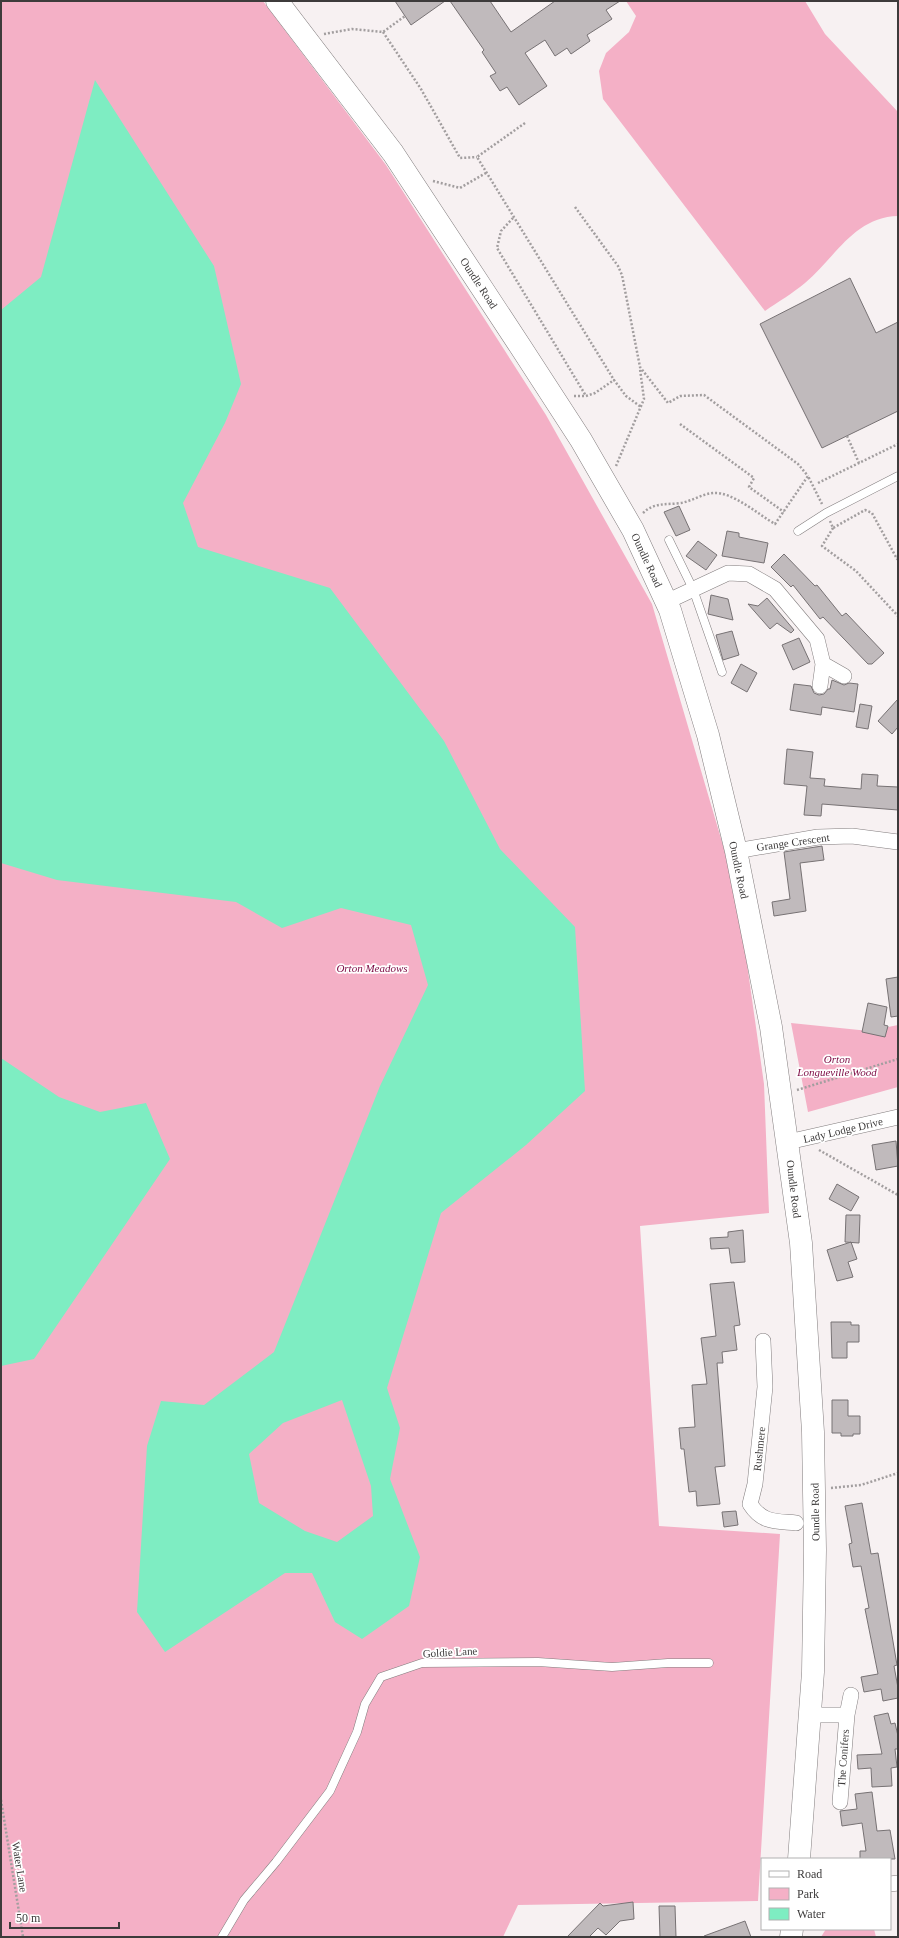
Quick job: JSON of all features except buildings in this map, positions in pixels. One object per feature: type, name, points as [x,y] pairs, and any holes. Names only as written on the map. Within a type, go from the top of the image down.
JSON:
[{"type":"main road","name":"Oundle Road","points":[[277,1],[393,153],[580,440],[629,523],[666,602],[708,735],[736,851],[772,1027],[781,1095],[794,1141],[809,1350],[815,1566],[810,1715],[799,1858]]},
{"type":"street","points":[[666,602],[728,573],[749,574],[774,589],[817,638],[823,664],[820,686]]},
{"type":"street","points":[[823,664],[844,676]]},
{"type":"street","name":"Grange Crescent","points":[[736,851],[818,837],[852,836],[898,842]]},
{"type":"street","name":"Lady Lodge Drive","points":[[794,1141],[898,1117]]},
{"type":"street","name":"Rushmere","points":[[763,1340],[765,1387],[755,1484],[750,1504],[756,1514],[770,1521],[796,1523]]},
{"type":"street","name":"The Conifers","points":[[840,1802],[846,1715],[851,1695]]},
{"type":"street","name":"The Conifers","points":[[810,1715],[846,1715]]},
{"type":"lane","points":[[798,531],[826,513],[898,476]]},
{"type":"lane","points":[[669,540],[693,590],[722,672]]},
{"type":"lane","name":"Goldie Lane","points":[[222,1937],[244,1900],[276,1862],[330,1791],[356,1732],[364,1704],[382,1677],[422,1663],[530,1662],[612,1667],[668,1663],[709,1663]]},
{"type":"path","points":[[321,35],[352,29],[383,32],[405,16]]},
{"type":"path","points":[[383,32],[421,89],[460,158],[477,157],[525,123]]},
{"type":"path","points":[[477,157],[513,218],[614,380],[626,396],[641,407]]},
{"type":"path","points":[[575,207],[618,266],[622,275],[644,389],[644,399],[614,470]]},
{"type":"path","points":[[513,218],[501,231],[497,248],[586,396]]},
{"type":"path","points":[[640,367],[668,403],[680,396],[704,395],[798,464],[808,476],[833,528]]},
{"type":"path","points":[[571,396],[586,396],[614,380]]},
{"type":"path","points":[[680,424],[754,478],[748,487],[784,512]]},
{"type":"path","points":[[846,436],[859,463]]},
{"type":"path","points":[[818,483],[898,444]]},
{"type":"path","points":[[641,515],[654,505],[684,502],[715,492],[726,494],[736,499],[775,524],[808,476]]},
{"type":"path","points":[[898,558],[872,513],[865,510],[833,528],[822,546],[856,571],[898,616]]},
{"type":"path","points":[[781,1095],[898,1059]]},
{"type":"path","points":[[794,1141],[898,1195]]},
{"type":"path","points":[[814,1490],[861,1485],[898,1473]]},
{"type":"path","name":"Water Lane","points":[[1,1800],[23,1937]]},
{"type":"green space","name":"Orton Meadows","points":[[1,1],[263,1],[386,165],[546,415],[652,604],[737,893],[764,1084],[769,1213],[640,1226],[659,1526],[780,1534],[758,1901],[518,1905],[503,1937],[1,1937]]},
{"type":"green space","points":[[626,1],[805,1],[825,34],[898,112],[898,216],[883,218],[869,223],[857,231],[846,240],[805,283],[765,311],[603,99],[599,71],[606,53],[629,32],[636,16]]},
{"type":"green space","name":"Orton Longueville Wood","points":[[791,1023],[869,1031],[898,1025],[898,1087],[808,1112]]},
{"type":"green space","points":[[825,1930],[874,1930],[876,1937],[821,1937]]},
{"type":"water","points":[[95,80],[214,266],[241,384],[225,423],[183,503],[198,547],[330,588],[444,741],[500,849],[575,927],[585,1091],[526,1145],[441,1213],[387,1388],[400,1428],[390,1479],[420,1557],[409,1606],[362,1639],[335,1622],[312,1573],[285,1573],[165,1652],[137,1612],[147,1446],[161,1401],[204,1405],[274,1352],[380,1086],[428,985],[411,925],[341,908],[282,928],[236,902],[57,880],[1,863],[1,310],[41,277]],"holes":[[[342,1400],[371,1486],[373,1516],[337,1542],[305,1531],[259,1503],[249,1454],[283,1423]]]},
{"type":"water","points":[[1,1058],[59,1097],[100,1112],[146,1103],[170,1159],[34,1359],[1,1366]]}]
